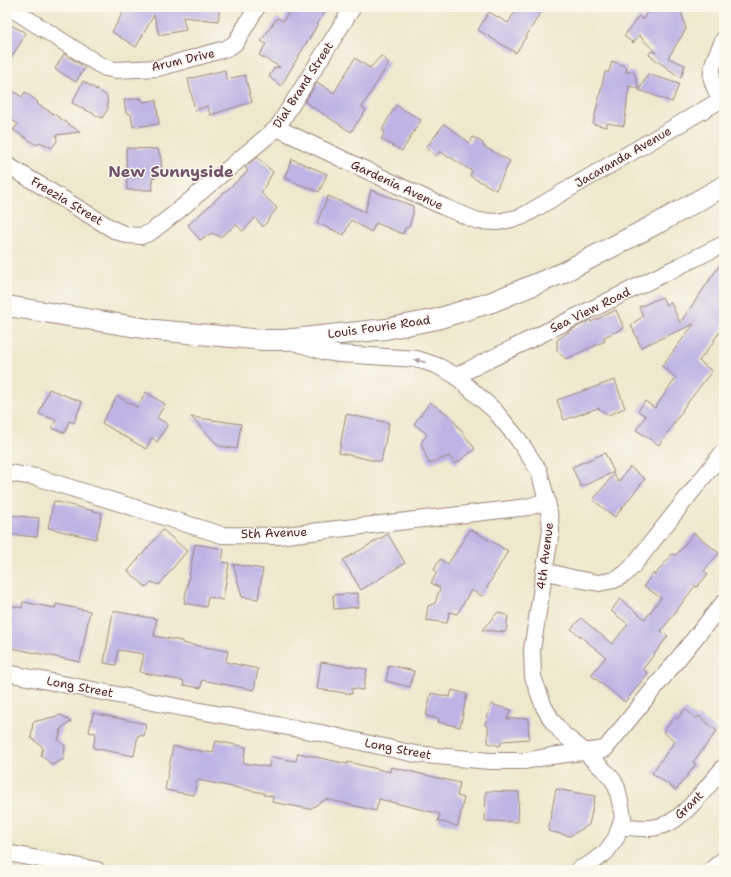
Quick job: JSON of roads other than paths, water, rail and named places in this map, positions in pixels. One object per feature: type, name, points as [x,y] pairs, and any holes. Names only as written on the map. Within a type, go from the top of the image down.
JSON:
[{"type":"main road","name":"Louis Fourie Road","points":[[7,306],[155,330],[264,340],[284,340],[386,329],[437,319],[492,302],[560,274],[660,222],[724,186]]},
{"type":"main road","points":[[7,301],[155,330]]},
{"type":"street","name":"Arum Drive","points":[[9,7],[98,64],[106,68],[116,70],[158,68],[225,49],[236,42],[257,7]]},
{"type":"street","name":"Dial Brand Street","points":[[127,235],[141,236],[151,232],[277,128],[353,7]]},
{"type":"street","points":[[722,99],[712,80],[712,66],[724,39]]},
{"type":"street","name":"Jacaranda Avenue","points":[[521,217],[722,99]]},
{"type":"street","name":"Gardenia Avenue","points":[[277,128],[444,207],[478,221],[498,222],[521,217]]},
{"type":"street","name":"Freezia Street","points":[[7,165],[114,230],[127,235]]},
{"type":"street","name":"Sea View Road","points":[[456,376],[724,244]]},
{"type":"street","name":"4th Avenue","points":[[284,340],[326,352],[417,360],[438,366],[456,376],[495,411],[518,438],[539,471],[548,501],[551,530],[532,650],[533,677],[544,707],[553,722],[564,735],[608,773],[617,788],[621,806],[622,817],[616,838],[606,852],[590,864],[578,870]]},
{"type":"street","points":[[544,571],[599,583],[614,580],[625,574],[724,451]]},
{"type":"street","name":"5th Avenue","points":[[7,473],[36,477],[222,535],[277,536],[528,507],[548,501]]},
{"type":"street","name":"Long Street","points":[[7,673],[321,734],[415,754],[490,761],[525,761],[605,749],[724,602]]},
{"type":"street","name":"Grant","points":[[620,826],[644,829],[664,825],[679,817],[724,767]]},
{"type":"street","points":[[7,853],[97,870]]},
{"type":"street","points":[[711,870],[724,858]]},
{"type":"district","name":"New Sunnyside","points":[[171,171]]}]
